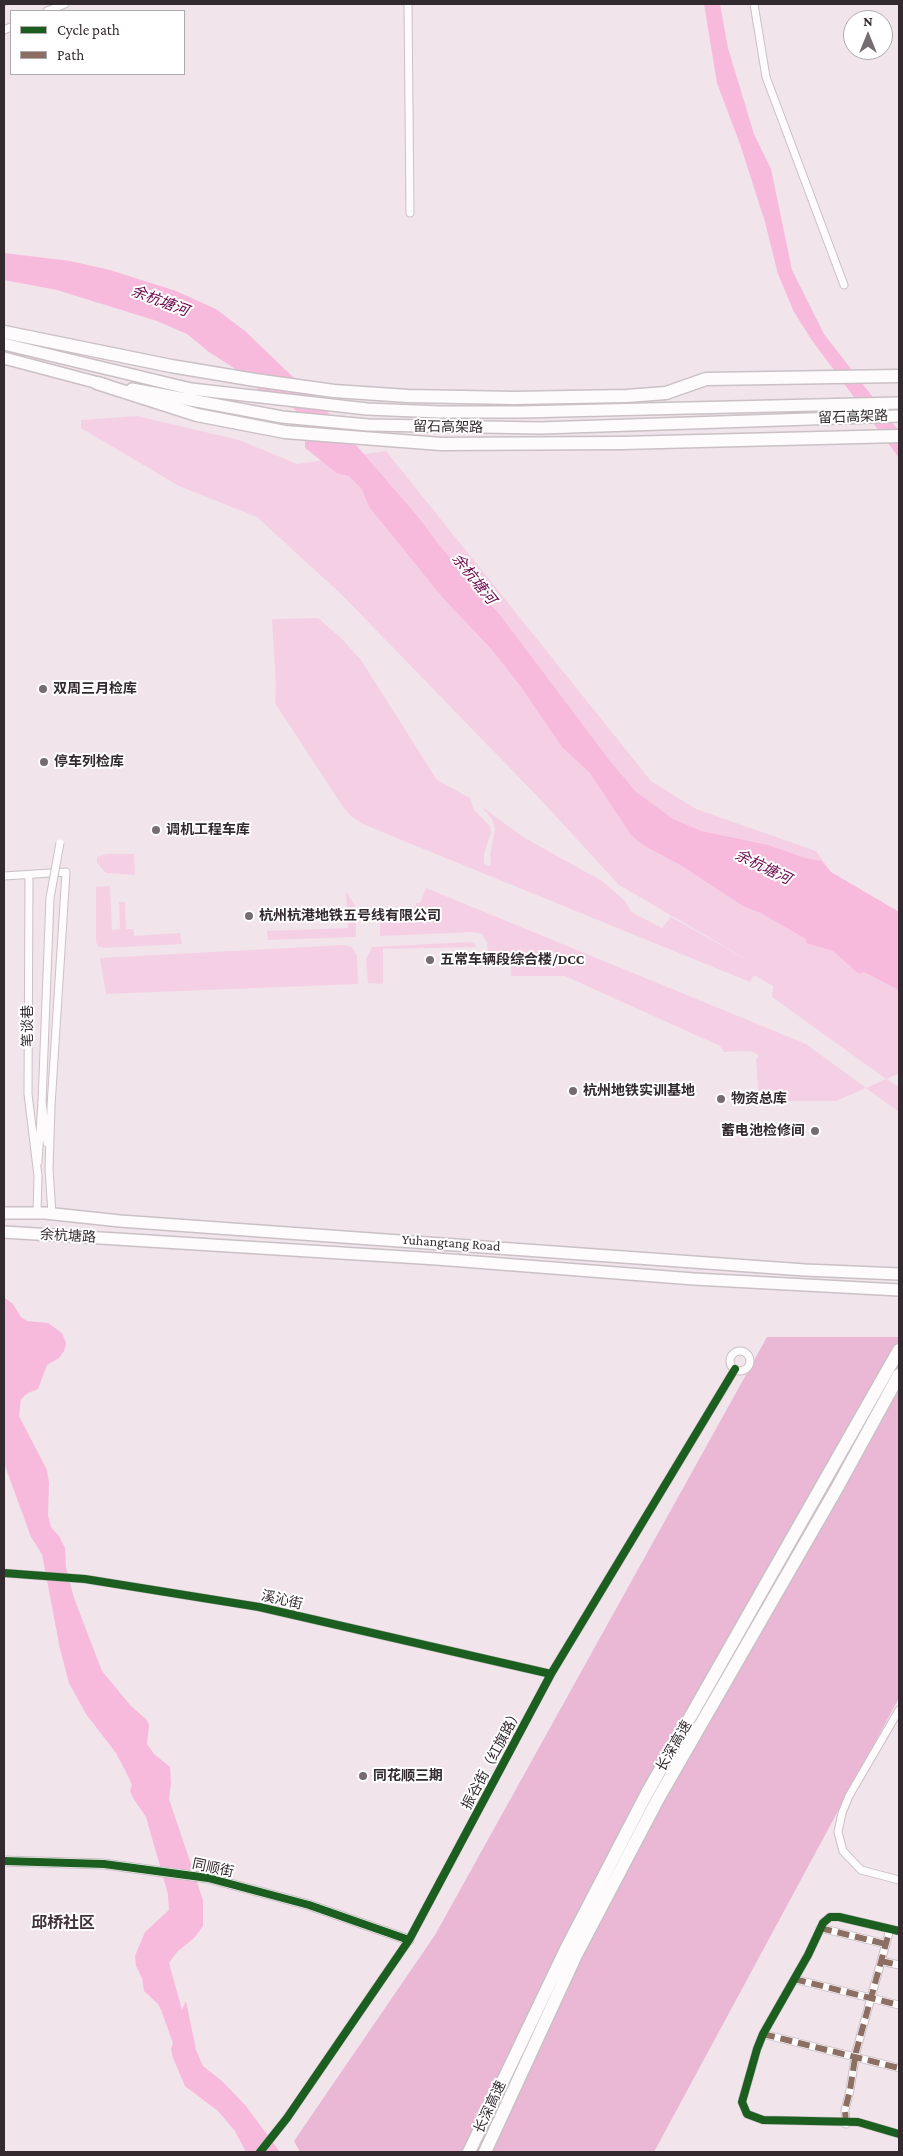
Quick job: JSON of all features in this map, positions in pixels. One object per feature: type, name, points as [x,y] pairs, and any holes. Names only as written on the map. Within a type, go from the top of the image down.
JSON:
[{"type":"highway","points":[[4,332],[171,366],[334,391],[408,396],[514,398],[627,396],[666,393],[706,379],[899,376]]},
{"type":"highway","points":[[97,383],[197,415],[285,432],[441,444],[621,443],[899,436]]},
{"type":"highway","name":"长深高速","points":[[469,2152],[566,1949],[647,1793],[899,1350]]},
{"type":"highway","name":"长深高速","points":[[485,2152],[576,1955],[658,1799],[837,1488],[899,1375]]},
{"type":"main road","name":"留石高架路","points":[[4,344],[190,389],[367,409],[440,412],[520,412],[899,403]]},
{"type":"main road","name":"留石高架路","points":[[4,358],[97,383],[282,417],[368,425],[541,428],[899,416]]},
{"type":"main road","name":"Yuhangtang Road","points":[[4,1213],[52,1214],[120,1221],[805,1270],[899,1274]]},
{"type":"main road","name":"Yuhangtang Road","points":[[4,1232],[437,1259],[694,1279],[899,1290]]},
{"type":"street","points":[[50,10],[65,4]]},
{"type":"street","points":[[408,4],[410,213]]},
{"type":"street","points":[[754,4],[766,77],[844,285]]},
{"type":"street","name":"笔谈巷","points":[[37,1213],[50,898],[60,843]]},
{"type":"street","name":"笔谈巷","points":[[38,1176],[28,1094],[29,875],[66,872],[49,1169]]},
{"type":"street","points":[[4,876],[29,875]]},
{"type":"street","name":"笔谈巷","points":[[42,1102],[52,1214]]},
{"type":"street","name":"振谷街（红旗路）","points":[[260,2152],[409,1940],[551,1674],[735,1369]]},
{"type":"street","name":"溪沁街","points":[[4,1573],[72,1578],[259,1607],[551,1674]]},
{"type":"street","points":[[899,1710],[849,1796],[842,1813],[838,1832],[842,1851],[862,1870],[899,1880]]},
{"type":"street","name":"同顺街","points":[[4,1861],[104,1864],[208,1878],[309,1905],[409,1940]]},
{"type":"street","points":[[899,1931],[839,1917],[830,1917],[820,1928],[764,2034],[742,2102],[747,2114],[763,2120],[846,2123],[875,2126],[899,2134]]},
{"type":"street","points":[[820,1928],[886,1944]]},
{"type":"street","points":[[846,2123],[845,2110],[856,2057],[890,1929]]},
{"type":"street","points":[[882,1961],[899,1965]]},
{"type":"street","points":[[794,1979],[899,2005]]},
{"type":"street","points":[[764,2034],[899,2068]]},
{"type":"shaded area","points":[[137,416],[239,440],[297,464],[386,451],[651,781],[696,809],[816,851],[831,872],[899,912],[899,1073],[887,1079],[899,1087],[899,1112],[866,1088],[886,1079],[772,997],[773,986],[754,975],[750,982],[404,841],[363,824],[352,817],[343,807],[275,703],[276,687],[272,619],[318,618],[341,638],[361,660],[437,780],[470,798],[474,810],[490,826],[491,833],[484,854],[484,864],[491,866],[490,854],[495,829],[492,819],[481,806],[523,837],[602,881],[625,901],[631,912],[662,928],[671,917],[758,966],[619,885],[539,798],[342,595],[257,517],[179,486],[81,428],[81,420]]},
{"type":"shaded area","points":[[107,854],[134,854],[135,875],[106,873],[97,863],[97,857]]},
{"type":"shaded area","points":[[110,886],[112,930],[120,929],[119,902],[125,902],[126,929],[134,929],[134,936],[180,933],[182,944],[104,948],[98,946],[96,942],[96,887]]},
{"type":"shaded area","points":[[426,888],[806,1044],[866,1088],[836,1101],[759,1101],[756,1060],[759,1055],[750,1051],[724,1052],[720,1046],[565,976],[511,976],[510,952],[488,953],[487,943],[482,934],[474,932],[380,936],[380,913],[410,913],[417,903],[420,903]]},
{"type":"shaded area","points":[[346,891],[355,906],[355,937],[268,940],[267,931],[348,928]]},
{"type":"shaded area","points":[[470,942],[475,944],[476,947],[383,949],[383,984],[368,983],[366,959],[372,947]]},
{"type":"shaded area","points":[[344,945],[352,947],[357,956],[358,984],[106,994],[100,958]]},
{"type":"shaded area","points":[[767,1337],[899,1337],[899,1698],[654,2152],[300,2152],[294,2141],[435,1935]]},
{"type":"water","points":[[704,4],[720,4],[728,48],[754,134],[771,169],[792,270],[824,334],[899,431],[899,458],[811,339],[794,312],[778,274],[765,222],[740,144],[717,83]]},
{"type":"water","name":"余杭塘河","points":[[4,253],[70,261],[110,270],[176,291],[216,309],[245,331],[318,401],[419,518],[440,546],[500,615],[610,761],[636,792],[673,819],[701,831],[768,845],[805,858],[821,861],[831,872],[899,912],[899,990],[864,972],[859,974],[833,951],[806,943],[806,939],[761,913],[743,906],[682,866],[643,845],[631,835],[590,773],[562,747],[521,687],[493,651],[444,599],[369,507],[362,489],[349,476],[337,473],[305,448],[305,432],[296,411],[282,396],[262,393],[240,372],[209,352],[187,334],[157,321],[57,290],[4,280]]},
{"type":"water","points":[[4,1297],[13,1304],[21,1317],[27,1321],[48,1323],[62,1333],[66,1343],[64,1351],[59,1358],[47,1365],[38,1389],[28,1393],[21,1399],[19,1416],[47,1470],[49,1483],[48,1515],[51,1527],[59,1536],[65,1548],[66,1568],[74,1598],[102,1671],[131,1706],[147,1720],[149,1725],[147,1744],[154,1754],[170,1767],[171,1784],[169,1799],[203,1900],[203,1926],[194,1938],[177,1952],[169,1963],[182,2010],[186,2001],[196,2050],[203,2066],[222,2081],[246,2106],[280,2152],[246,2152],[235,2131],[218,2111],[185,2086],[173,2058],[171,2049],[173,2043],[161,2010],[158,2004],[144,1991],[142,1978],[136,1966],[135,1956],[145,1932],[169,1910],[168,1894],[146,1817],[133,1798],[130,1791],[132,1785],[127,1774],[116,1753],[86,1714],[69,1683],[60,1649],[42,1554],[31,1537],[4,1463]]},
{"type":"marked path","points":[[820,1928],[886,1944]]},
{"type":"marked path","points":[[846,2124],[845,2110],[856,2052],[890,1929]]},
{"type":"marked path","points":[[881,1961],[899,1965]]},
{"type":"marked path","points":[[794,1979],[899,2005]]},
{"type":"marked path","points":[[763,2034],[899,2068]]},
{"type":"cycle path","points":[[260,2152],[287,2118],[409,1940],[551,1674],[735,1369]]},
{"type":"cycle path","points":[[4,1573],[85,1579],[259,1607],[551,1674]]},
{"type":"cycle path","points":[[4,1861],[104,1864],[208,1878],[309,1905],[409,1940]]},
{"type":"cycle path","points":[[899,1931],[839,1917],[830,1917],[823,1923],[808,1955],[763,2034],[742,2102],[747,2114],[763,2120],[858,2122],[899,2134]]},
{"type":"place","name":"双周三月检库","points":[[43,689]]},
{"type":"place","name":"停车列检库","points":[[44,762]]},
{"type":"place","name":"调机工程车库","points":[[156,830]]},
{"type":"place","name":"杭州杭港地铁五号线有限公司","points":[[249,916]]},
{"type":"place","name":"五常车辆段综合楼/DCC","points":[[430,960]]},
{"type":"place","name":"杭州地铁实训基地","points":[[573,1091]]},
{"type":"place","name":"物资总库","points":[[721,1099]]},
{"type":"place","name":"蓄电池检修间","points":[[815,1131]]},
{"type":"place","name":"同花顺三期","points":[[363,1776]]},
{"type":"district","name":"邱桥社区","points":[[63,1923]]}]
